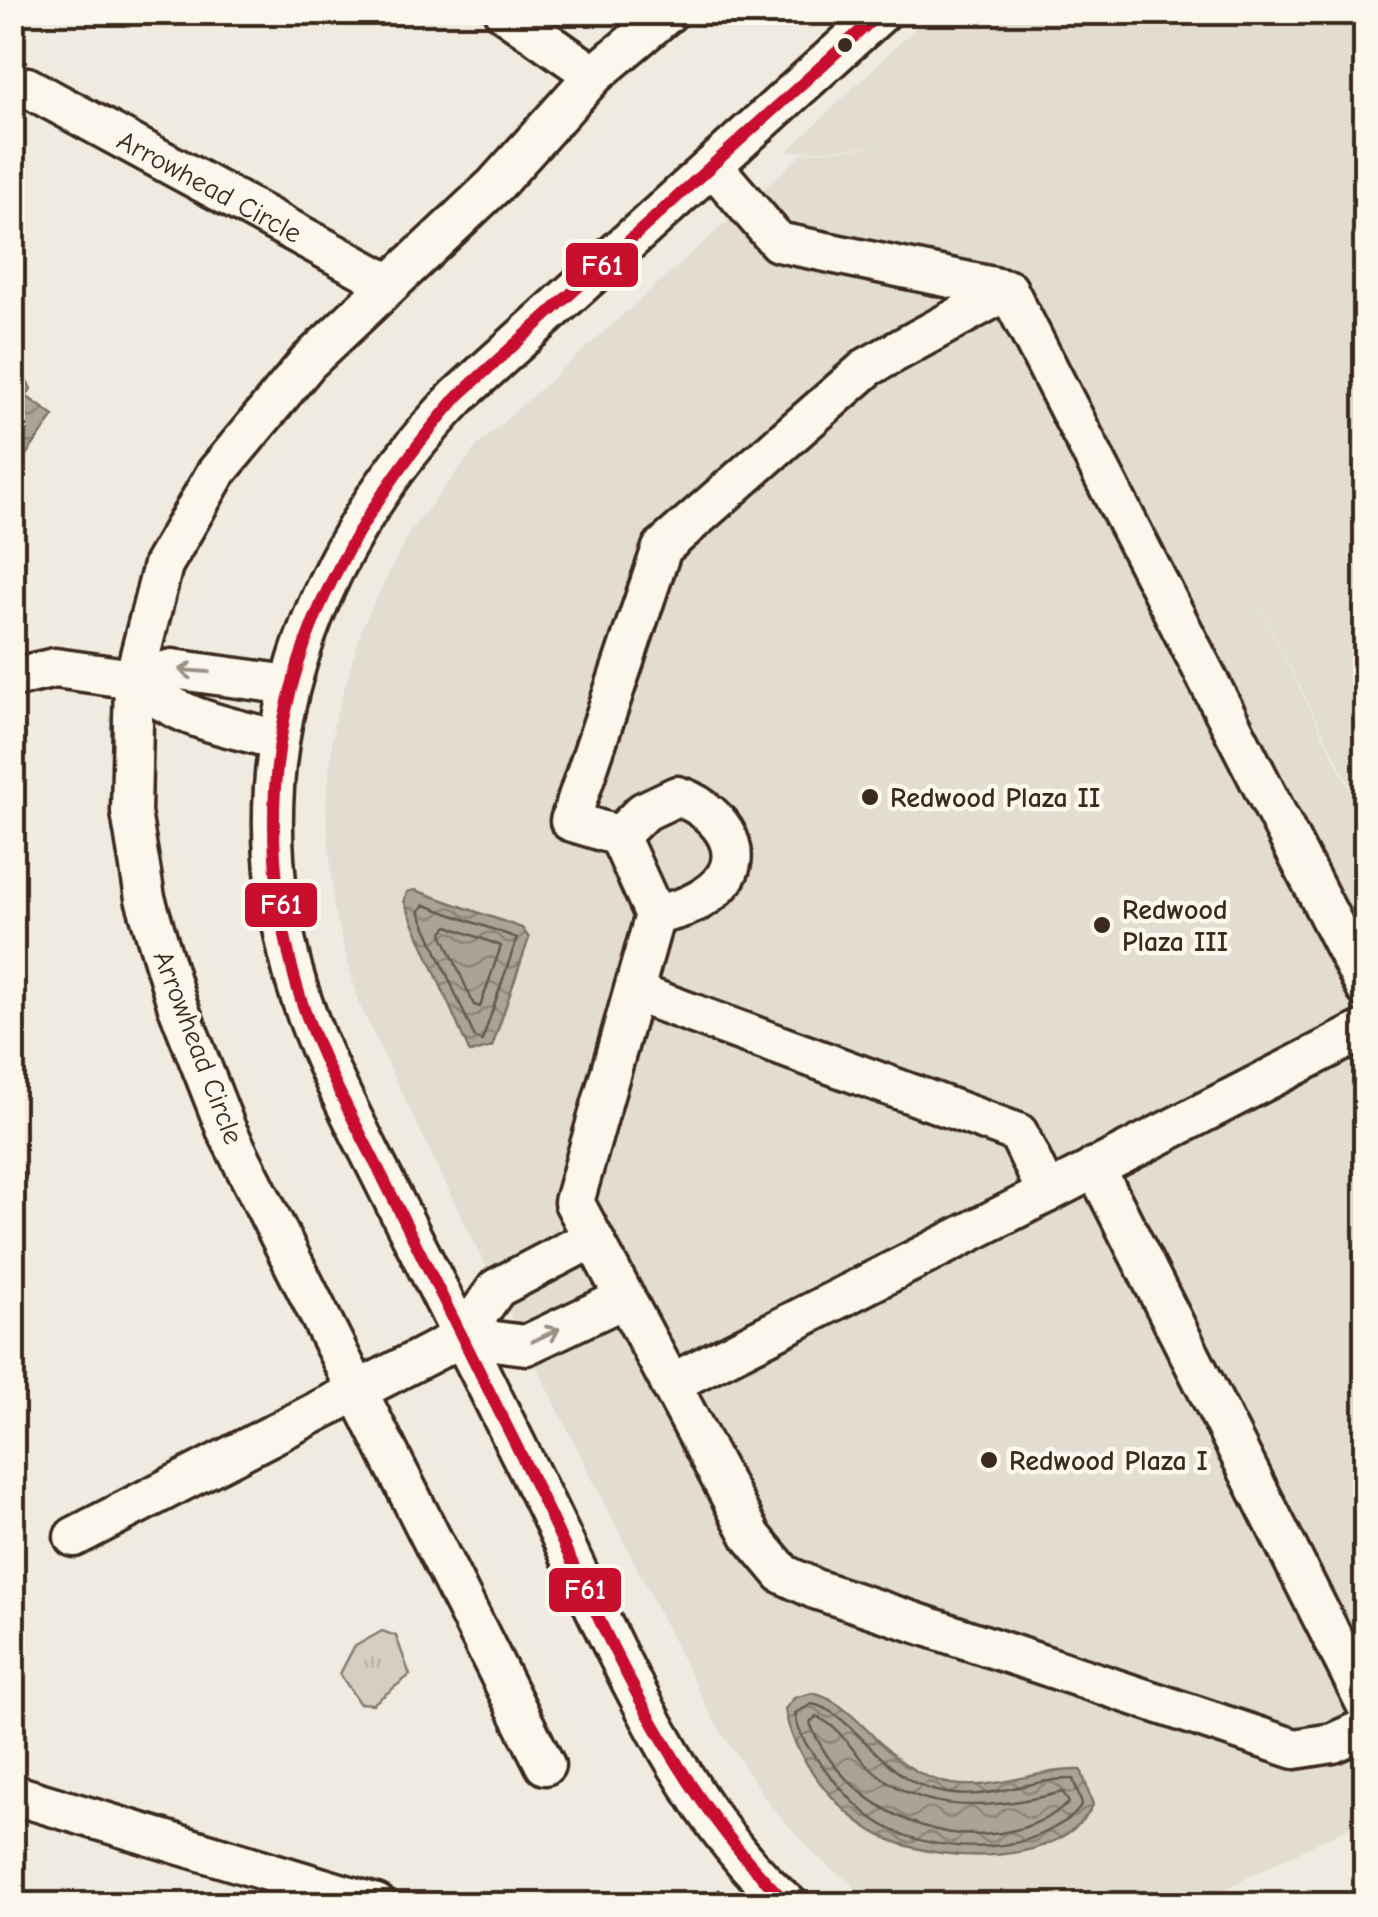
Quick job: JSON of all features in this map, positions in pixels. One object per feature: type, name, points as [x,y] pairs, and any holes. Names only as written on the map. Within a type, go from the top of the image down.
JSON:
[{"type":"street","points":[[504,12],[594,74]]},
{"type":"street","name":"Arrowhead Circle","points":[[545,1765],[226,1128],[177,1004],[145,898],[131,812],[134,679],[164,565],[216,472],[308,362],[494,185],[594,74],[669,12]]},
{"type":"street","points":[[774,1900],[708,1810],[664,1741],[322,1056],[294,973],[278,887],[274,804],[279,740],[303,638],[331,569],[371,499],[416,440],[458,396],[882,12]]},
{"type":"street","name":"Arrowhead Circle","points":[[27,87],[390,284]]},
{"type":"street","points":[[713,166],[778,242],[1008,290]]},
{"type":"street","points":[[1008,290],[868,367],[662,548],[570,820],[619,836],[656,915],[574,1202],[752,1537],[783,1574],[1295,1748],[1333,1743],[1366,1728]]},
{"type":"street","points":[[1008,290],[1366,988]]},
{"type":"street","points":[[12,678],[55,668],[134,679],[172,669],[290,685]]},
{"type":"street","points":[[134,679],[159,702],[186,716],[279,740]]},
{"type":"street","points":[[619,836],[643,812],[677,796],[698,802],[714,813],[726,833],[730,857],[722,882],[681,910],[656,915]]},
{"type":"street","points":[[634,992],[1018,1134],[1047,1192]]},
{"type":"street","points":[[670,1384],[1366,1029]]},
{"type":"street","points":[[1095,1168],[1366,1704]]},
{"type":"street","points":[[74,1537],[462,1337],[498,1288],[592,1239]]},
{"type":"street","points":[[462,1337],[526,1345],[624,1298]]},
{"type":"street","points":[[12,1794],[376,1904]]},
{"type":"shaded area","points":[[931,13],[1365,13],[1365,815],[1237,562],[1365,820],[1365,1819],[1195,1904],[876,1904],[816,1856],[768,1802],[713,1720],[462,1218],[358,1002],[334,908],[326,806],[334,724],[362,627],[409,533],[476,447],[803,153],[886,146],[787,152]]},
{"type":"green space","points":[[382,1631],[396,1636],[410,1675],[373,1704],[359,1703],[340,1674],[354,1647]]},
{"type":"water","points":[[13,368],[21,369],[31,389],[26,396],[54,416],[13,473]]},
{"type":"water","points":[[415,890],[522,928],[529,938],[492,1047],[470,1053],[404,901],[407,892]]},
{"type":"water","points":[[812,1693],[844,1709],[899,1760],[936,1780],[990,1784],[1081,1770],[1093,1805],[1077,1826],[1055,1840],[999,1855],[939,1853],[888,1839],[837,1802],[798,1747],[785,1709],[794,1698]]},
{"type":"transit line","name":"F61","points":[[788,1904],[702,1802],[634,1688],[331,1075],[293,972],[278,889],[274,810],[281,735],[299,663],[326,593],[362,526],[406,460],[458,396],[881,12]]},
{"type":"place","name":"Redwood Plaza II","points":[[870,797]]},
{"type":"place","name":"Redwood Plaza III","points":[[1102,925]]},
{"type":"place","name":"Redwood Plaza I","points":[[989,1460]]}]
